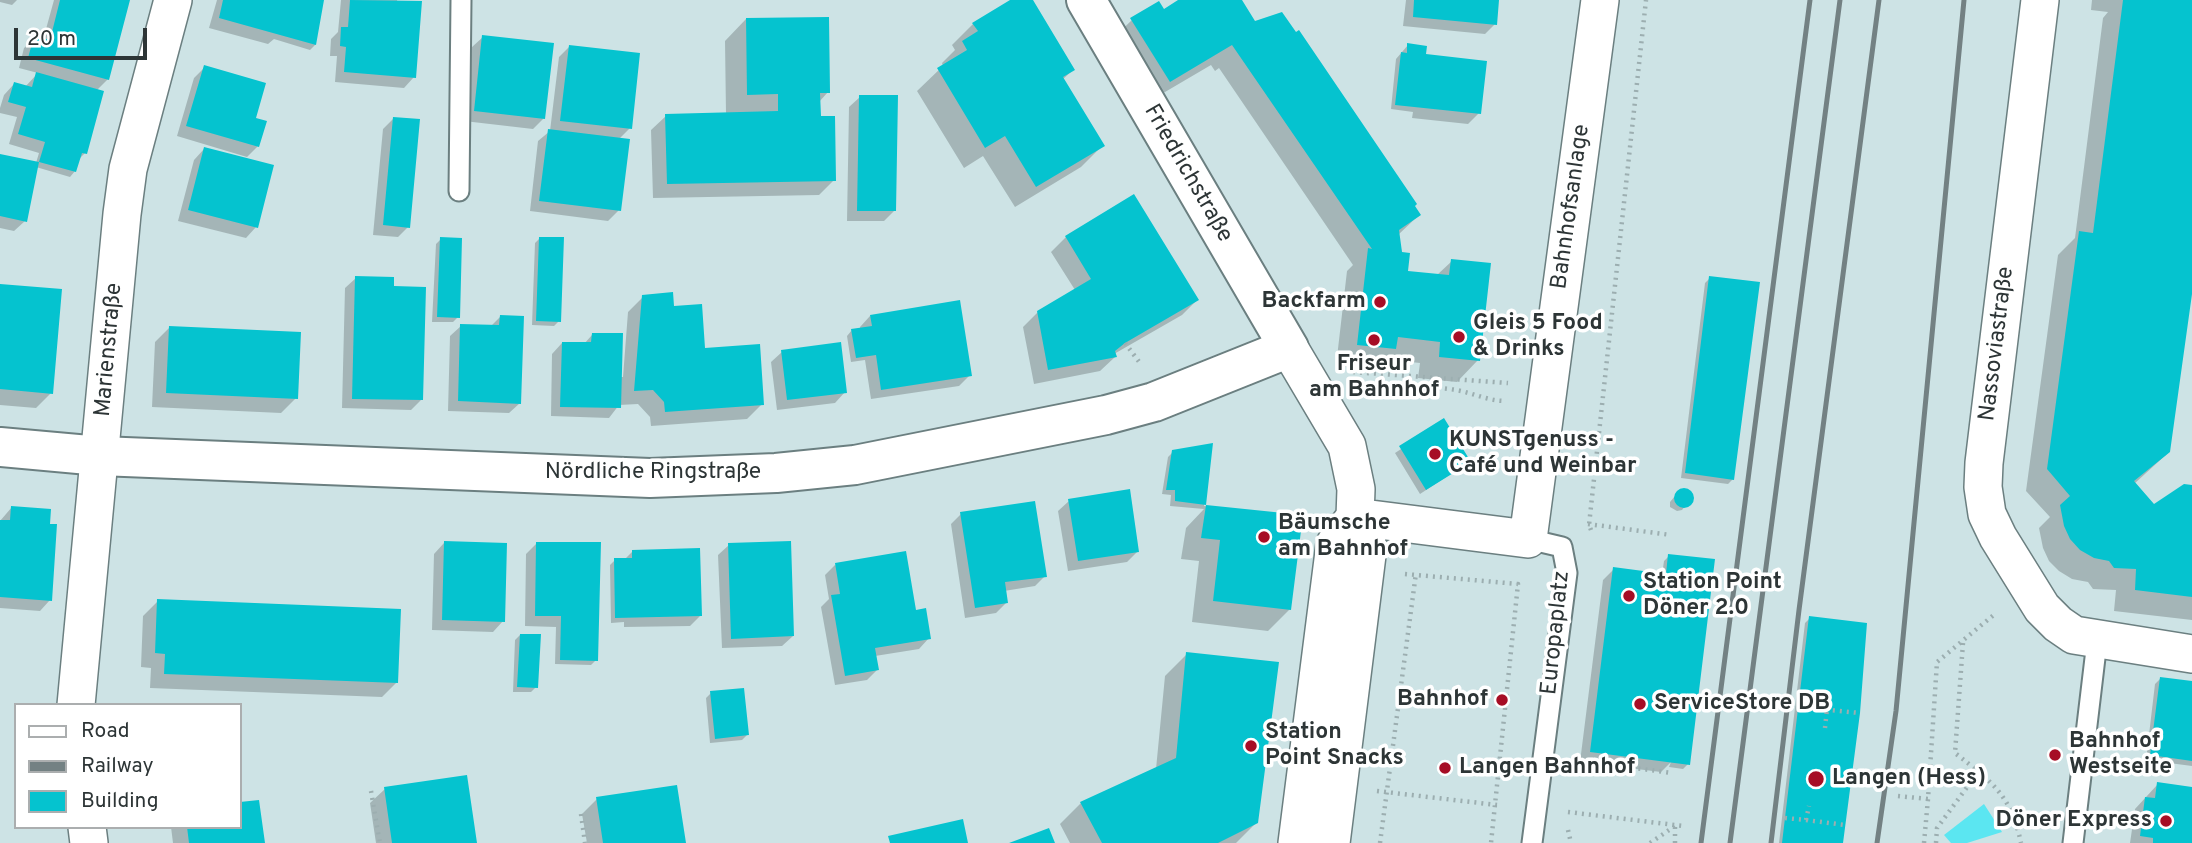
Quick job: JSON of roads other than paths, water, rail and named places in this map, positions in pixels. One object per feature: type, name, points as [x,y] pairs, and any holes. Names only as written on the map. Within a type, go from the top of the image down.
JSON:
[{"type":"street","name":"Marienstraße","points":[[76,703],[128,169],[173,0]]},
{"type":"street","name":"Friedrichstraße","points":[[1086,0],[1289,348]]},
{"type":"street","name":"Bahnhofsanlage","points":[[1530,522],[1600,0]]},
{"type":"street","name":"Nassoviastraße","points":[[2040,0],[1984,463],[1983,486],[1987,514],[1998,537],[2042,608],[2074,635],[2192,654]]},
{"type":"street","name":"Nördliche Ringstraße","points":[[0,447],[100,456],[650,478],[776,473],[855,465],[1106,415],[1154,402],[1289,348]]},
{"type":"street","points":[[1289,348],[1347,446],[1353,470],[1355,517],[1368,547],[1331,843]]},
{"type":"street","points":[[1297,843],[1335,544],[1355,517]]},
{"type":"street","name":"Europaplatz","points":[[1355,517],[1530,522]]},
{"type":"lane","points":[[459,191],[461,0]]},
{"type":"lane","name":"Europaplatz","points":[[1530,522],[1562,547],[1567,573],[1532,843]]},
{"type":"lane","points":[[2073,843],[2097,640]]},
{"type":"railway","points":[[1701,843],[1810,0]]},
{"type":"railway","points":[[1730,843],[1840,0]]},
{"type":"railway","points":[[1771,843],[1879,0]]},
{"type":"railway","points":[[1877,843],[1896,711],[1964,0]]},
{"type":"place","name":"Backfarm","points":[[1380,302]]},
{"type":"place","name":"Gleis 5 Food & Drinks","points":[[1459,337]]},
{"type":"place","name":"Friseur am Bahnhof","points":[[1374,340]]},
{"type":"place","name":"KUNSTgenuss - Café und Weinbar","points":[[1435,454]]},
{"type":"place","name":"Bäumsche am Bahnhof","points":[[1264,537]]},
{"type":"place","name":"Station Point Döner 2.0","points":[[1629,596]]},
{"type":"place","name":"Bahnhof","points":[[1502,700]]},
{"type":"place","name":"ServiceStore DB","points":[[1640,704]]},
{"type":"place","name":"Station Point Snacks","points":[[1251,746]]},
{"type":"place","name":"Bahnhof Westseite","points":[[2055,755]]},
{"type":"place","name":"Langen Bahnhof","points":[[1445,768]]},
{"type":"place","name":"Langen (Hess)","points":[[1816,779]]},
{"type":"place","name":"Döner Express","points":[[2166,821]]}]
